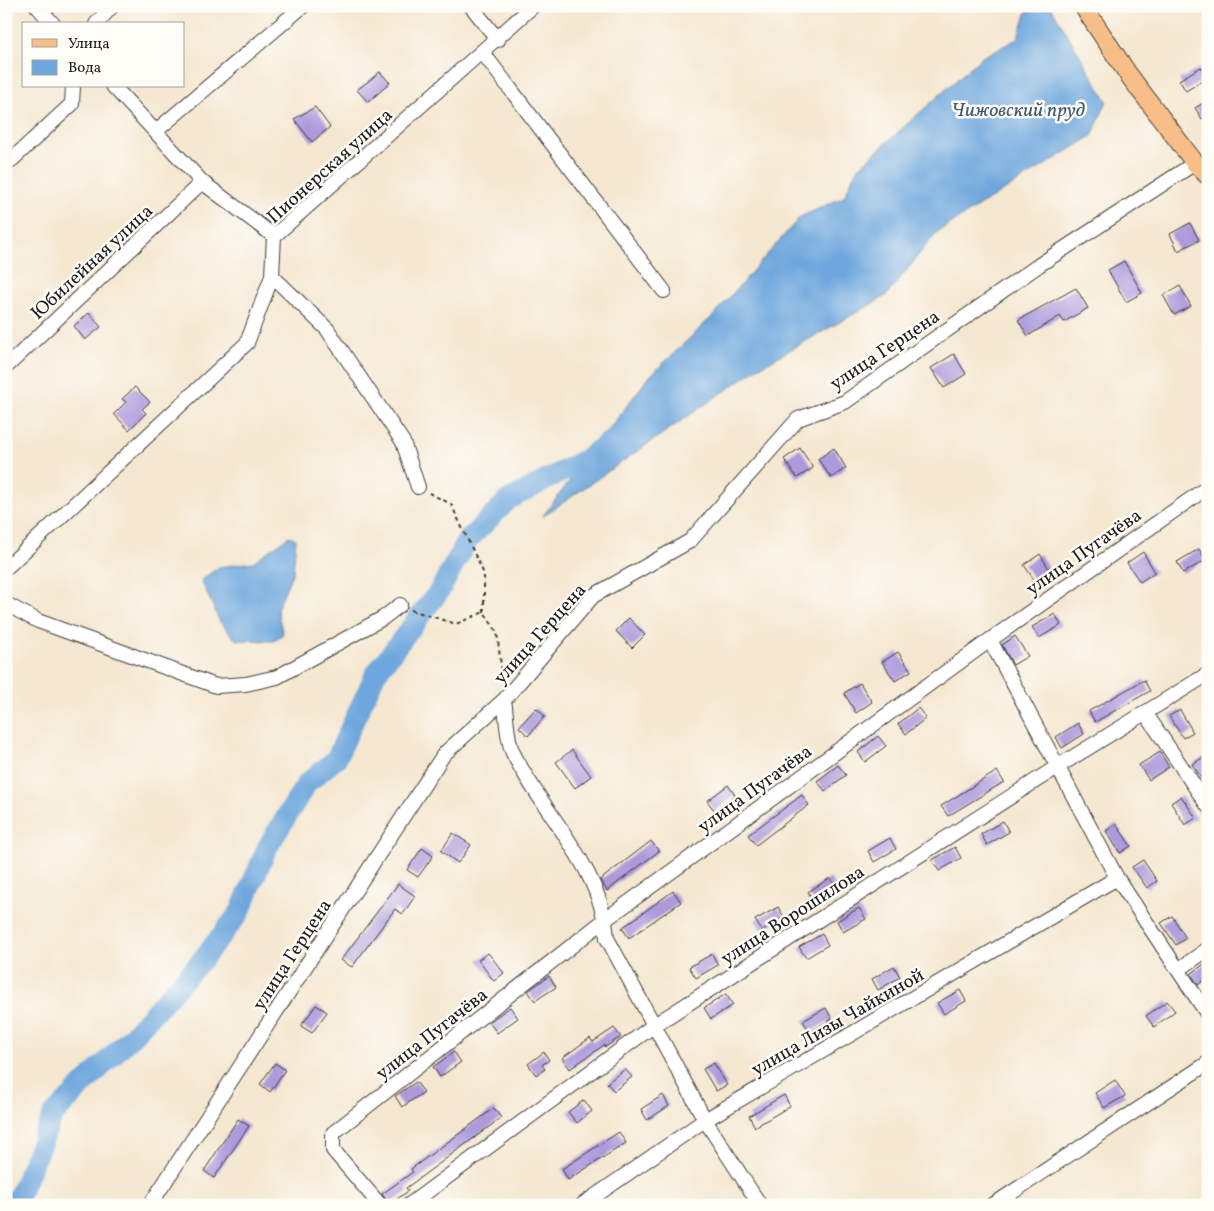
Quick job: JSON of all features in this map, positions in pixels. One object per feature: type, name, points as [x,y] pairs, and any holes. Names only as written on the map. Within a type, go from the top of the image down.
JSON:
[{"type":"main road","points":[[1083,6],[1128,74],[1195,163],[1208,176]]},
{"type":"street","points":[[37,6],[51,22]]},
{"type":"street","points":[[98,22],[112,6]]},
{"type":"street","points":[[156,131],[303,6]]},
{"type":"street","points":[[471,6],[498,40]]},
{"type":"street","name":"Пионерская улица","points":[[6,568],[247,343],[272,276],[274,236],[498,40],[533,6]]},
{"type":"street","points":[[483,53],[664,291]]},
{"type":"street","points":[[6,165],[72,104],[73,88]]},
{"type":"street","points":[[115,88],[202,182],[274,236]]},
{"type":"street","name":"улица Герцена","points":[[150,1205],[444,754],[504,700],[593,596],[690,541],[798,419],[845,402],[1039,265],[1195,163]]},
{"type":"street","name":"Юбилейная улица","points":[[6,367],[202,182]]},
{"type":"street","points":[[272,276],[327,330],[403,442],[418,487]]},
{"type":"street","name":"улица Пугачёва","points":[[380,1205],[333,1150],[333,1133],[606,919],[990,640],[1208,487]]},
{"type":"street","points":[[6,604],[38,621],[216,686],[246,684],[277,677],[383,618],[400,606]]},
{"type":"street","points":[[990,640],[1117,878],[1208,1014]]},
{"type":"street","name":"улица Ворошилова","points":[[409,1205],[653,1026],[1057,767],[1146,714],[1208,674]]},
{"type":"street","points":[[504,700],[512,751],[586,870],[606,919],[607,938],[653,1026],[705,1120],[760,1205]]},
{"type":"street","points":[[1146,714],[1208,806]]},
{"type":"street","name":"улица Лизы Чайкиной","points":[[582,1205],[705,1120],[1117,878]]},
{"type":"street","points":[[1178,970],[1208,949]]},
{"type":"street","points":[[993,1205],[1208,1063]]},
{"type":"path","points":[[418,487],[450,504],[484,574],[484,612],[497,632],[504,700]]},
{"type":"path","points":[[400,606],[456,624],[484,612]]},
{"type":"water","name":"Чижовский пруд","points":[[1029,6],[1051,7],[1107,101],[1092,136],[937,232],[886,296],[758,368],[542,517],[648,378],[714,315],[800,217],[844,197],[857,169],[982,57],[1017,39]]},
{"type":"water","points":[[289,536],[296,539],[293,572],[277,609],[283,634],[274,641],[236,640],[220,622],[201,580],[219,567],[253,562]]},
{"type":"building","points":[[1201,67],[1208,77],[1186,91],[1179,80]]},
{"type":"building","points":[[380,72],[390,83],[368,102],[357,90]]},
{"type":"building","points":[[1208,100],[1208,115],[1202,119],[1195,108]]},
{"type":"building","points":[[315,107],[330,127],[312,142],[294,119]]},
{"type":"building","points":[[1190,223],[1199,240],[1178,251],[1170,234]]},
{"type":"building","points":[[1124,261],[1142,293],[1126,302],[1108,270]]},
{"type":"building","points":[[1180,286],[1191,306],[1174,315],[1163,295]]},
{"type":"building","points":[[1076,288],[1088,308],[1064,322],[1060,316],[1028,336],[1018,320]]},
{"type":"building","points":[[89,313],[101,327],[85,340],[74,326]]},
{"type":"building","points":[[954,354],[966,374],[944,388],[931,368]]},
{"type":"building","points":[[135,387],[150,402],[142,409],[146,413],[129,430],[114,414],[126,402],[122,399]]},
{"type":"building","points":[[800,448],[813,468],[797,478],[784,459]]},
{"type":"building","points":[[834,448],[846,468],[831,478],[818,459]]},
{"type":"building","points":[[1199,549],[1206,560],[1183,573],[1177,562]]},
{"type":"building","points":[[1143,552],[1155,572],[1140,582],[1127,563]]},
{"type":"building","points":[[1040,554],[1052,574],[1037,584],[1024,565]]},
{"type":"building","points":[[1055,614],[1061,625],[1039,638],[1032,627]]},
{"type":"building","points":[[629,618],[645,635],[632,648],[616,631]]},
{"type":"building","points":[[1015,636],[1028,656],[1013,665],[1002,645]]},
{"type":"building","points":[[898,652],[911,671],[895,681],[882,662]]},
{"type":"building","points":[[1144,680],[1150,691],[1095,722],[1089,711]]},
{"type":"building","points":[[860,683],[872,702],[856,713],[844,693]]},
{"type":"building","points":[[536,708],[545,716],[528,736],[519,727]]},
{"type":"building","points":[[918,708],[926,718],[906,734],[898,724]]},
{"type":"building","points":[[1180,710],[1193,732],[1183,738],[1169,716]]},
{"type":"building","points":[[1078,723],[1084,734],[1062,748],[1056,737]]},
{"type":"building","points":[[878,736],[886,746],[865,762],[858,752]]},
{"type":"building","points":[[572,750],[591,776],[575,788],[556,762]]},
{"type":"building","points":[[1160,752],[1169,767],[1149,780],[1139,765]]},
{"type":"building","points":[[1204,757],[1208,764],[1208,776],[1202,779],[1192,764]]},
{"type":"building","points":[[838,765],[846,775],[825,791],[817,781]]},
{"type":"building","points":[[997,771],[1004,782],[948,816],[941,806]]},
{"type":"building","points":[[728,785],[735,795],[715,811],[707,801]]},
{"type":"building","points":[[802,795],[809,805],[756,845],[748,835]]},
{"type":"building","points":[[1181,796],[1196,818],[1185,825],[1171,803]]},
{"type":"building","points":[[1003,821],[1009,832],[987,845],[981,834]]},
{"type":"building","points":[[1116,824],[1131,846],[1120,853],[1106,831]]},
{"type":"building","points":[[453,833],[471,845],[458,863],[441,851]]},
{"type":"building","points":[[890,838],[896,849],[874,862],[868,851]]},
{"type":"building","points":[[651,841],[659,851],[607,891],[600,880]]},
{"type":"building","points":[[955,847],[961,858],[939,871],[932,860]]},
{"type":"building","points":[[422,848],[433,856],[418,877],[407,870]]},
{"type":"building","points":[[1143,860],[1157,881],[1147,888],[1132,867]]},
{"type":"building","points":[[830,878],[837,889],[814,902],[808,892]]},
{"type":"building","points":[[398,884],[415,896],[403,914],[395,909],[352,967],[341,960]]},
{"type":"building","points":[[673,891],[681,902],[629,938],[622,928]]},
{"type":"building","points":[[778,907],[784,917],[762,931],[755,920]]},
{"type":"building","points":[[859,908],[866,919],[843,932],[837,921]]},
{"type":"building","points":[[1172,916],[1186,938],[1176,945],[1161,923]]},
{"type":"building","points":[[822,934],[828,945],[806,958],[799,947]]},
{"type":"building","points":[[488,953],[504,973],[494,981],[478,960]]},
{"type":"building","points":[[712,954],[718,965],[696,978],[689,967]]},
{"type":"building","points":[[1208,961],[1208,977],[1198,985],[1191,974]]},
{"type":"building","points":[[894,966],[900,977],[878,990],[872,979]]},
{"type":"building","points":[[549,976],[556,987],[535,1001],[528,991]]},
{"type":"building","points":[[960,990],[966,1001],[944,1014],[937,1003]]},
{"type":"building","points":[[726,994],[733,1005],[711,1019],[704,1008]]},
{"type":"building","points":[[1167,1001],[1175,1011],[1154,1027],[1146,1016]]},
{"type":"building","points":[[316,1005],[327,1012],[312,1033],[301,1026]]},
{"type":"building","points":[[510,1007],[518,1018],[497,1033],[489,1022]]},
{"type":"building","points":[[826,1008],[832,1019],[810,1032],[803,1021]]},
{"type":"building","points":[[614,1028],[621,1037],[605,1047],[604,1045],[570,1069],[562,1058],[590,1038],[593,1042]]},
{"type":"building","points":[[454,1052],[461,1062],[440,1077],[433,1067]]},
{"type":"building","points":[[544,1052],[549,1060],[542,1065],[545,1069],[536,1075],[528,1064]]},
{"type":"building","points":[[275,1063],[285,1070],[270,1092],[260,1084]]},
{"type":"building","points":[[714,1063],[727,1085],[716,1091],[703,1069]]},
{"type":"building","points":[[625,1069],[632,1077],[614,1091],[607,1083]]},
{"type":"building","points":[[1115,1080],[1125,1096],[1104,1108],[1095,1093]]},
{"type":"building","points":[[416,1082],[424,1092],[402,1107],[395,1096]]},
{"type":"building","points":[[663,1095],[669,1106],[647,1120],[641,1109]]},
{"type":"building","points":[[784,1095],[790,1106],[755,1127],[749,1116]]},
{"type":"building","points":[[584,1100],[592,1111],[577,1123],[568,1112]]},
{"type":"building","points":[[494,1108],[501,1118],[406,1188],[408,1191],[389,1205],[382,1194],[413,1172],[411,1169]]},
{"type":"building","points":[[238,1119],[249,1126],[214,1178],[204,1171]]},
{"type":"building","points":[[619,1132],[626,1143],[568,1180],[562,1169]]},
{"type":"waterway","points":[[15,1205],[53,1115],[135,1033],[201,961],[240,912],[267,848],[307,783],[336,759],[376,673],[440,590],[467,541],[508,500],[586,459],[609,442]]}]
